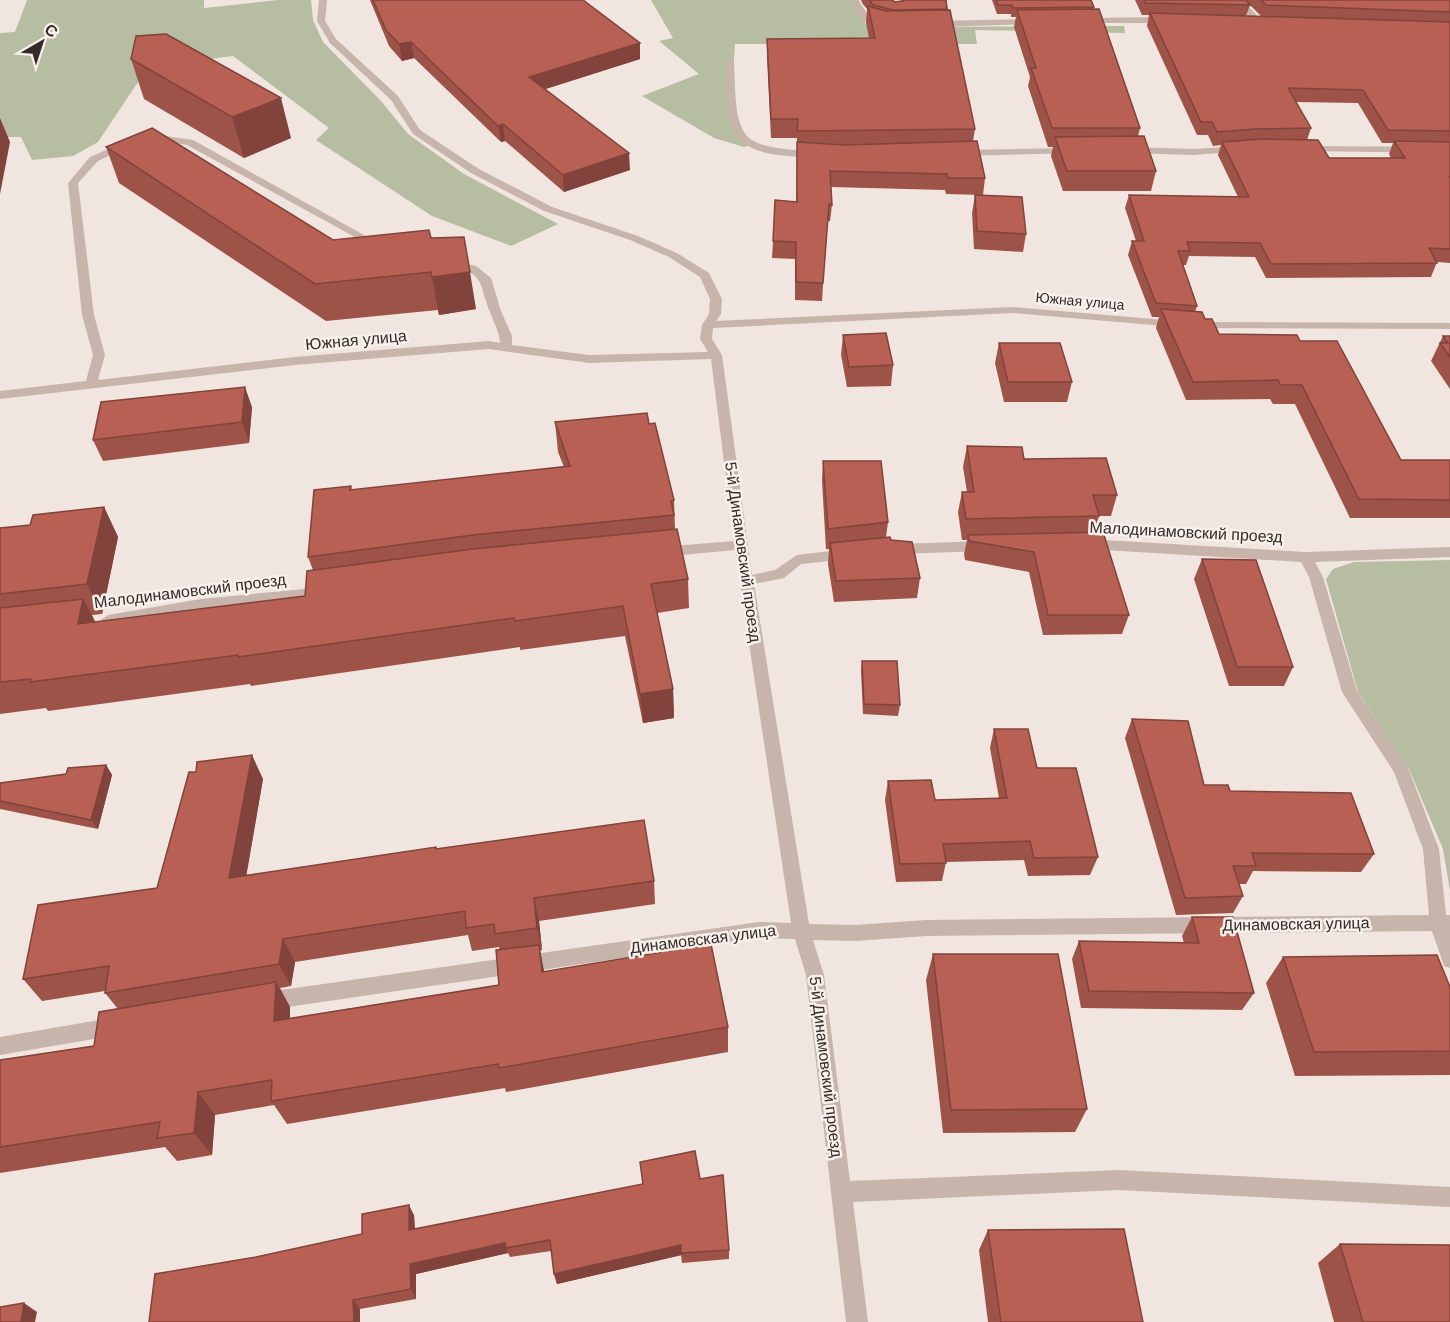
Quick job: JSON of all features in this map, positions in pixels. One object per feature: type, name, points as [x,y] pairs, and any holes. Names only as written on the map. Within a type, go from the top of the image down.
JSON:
[{"type":"street","name":"5-й Динамовский проезд","points":[[323,0],[321,21],[333,41],[395,98],[416,132],[475,171],[548,209],[663,251],[705,275],[716,299],[715,314],[708,325],[706,339],[716,355],[746,581],[801,929],[815,975],[856,1322]]},
{"type":"street","points":[[854,0],[861,15],[870,22],[900,24]]},
{"type":"street","points":[[1238,0],[1258,22]]},
{"type":"street","points":[[1077,21],[1175,20]]},
{"type":"street","points":[[922,24],[1041,22]]},
{"type":"street","points":[[1248,22],[1269,22]]},
{"type":"street","points":[[730,62],[733,124],[741,138],[751,146],[766,151],[833,156]]},
{"type":"street","points":[[91,385],[99,355],[88,315],[74,183],[94,159],[140,138],[190,142],[371,243],[392,248]]},
{"type":"street","points":[[1117,150],[1194,152],[1247,148]]},
{"type":"street","points":[[1292,149],[1450,150]]},
{"type":"street","points":[[946,153],[1083,151]]},
{"type":"street","points":[[435,259],[472,268],[487,280],[495,311],[506,336],[506,347]]},
{"type":"street","name":"Южная улица","points":[[708,325],[1012,310],[1188,326],[1450,326]]},
{"type":"street","name":"Южная улица","points":[[0,395],[306,360],[489,345],[589,359],[716,355]]},
{"type":"street","name":"Малодинамовский проезд","points":[[1072,545],[1108,544],[1305,557],[1450,552]]},
{"type":"street","points":[[646,554],[742,545]]},
{"type":"street","points":[[883,550],[1000,546]]},
{"type":"street","points":[[746,581],[779,574],[797,560],[861,553]]},
{"type":"street","points":[[1305,557],[1316,577],[1350,692],[1401,770],[1431,849],[1450,960]]},
{"type":"street","name":"Малодинамовский проезд","points":[[99,621],[201,604],[344,590]]},
{"type":"street","name":"Динамовская улица","points":[[255,1003],[759,930],[801,929],[855,933],[926,928],[1444,923]]},
{"type":"street","points":[[0,1046],[139,1022]]},
{"type":"street","points":[[841,1192],[1119,1180],[1450,1197]]},
{"type":"green space","points":[[27,0],[204,0],[204,8],[278,0],[311,0],[313,20],[323,42],[381,101],[408,134],[464,174],[558,224],[511,246],[432,216],[316,140],[329,128],[233,56],[148,67],[98,142],[73,156],[32,160],[21,137],[0,137],[0,33],[15,32]]},
{"type":"green space","points":[[651,0],[859,0],[866,25],[909,27],[1124,26],[1125,33],[975,30],[977,44],[735,44],[734,83],[737,111],[740,124],[753,144],[744,147],[714,138],[642,96],[699,74],[659,41],[673,38]]},
{"type":"green space","points":[[1450,560],[1450,891],[1443,849],[1409,769],[1358,692],[1326,579],[1333,569],[1354,562]]},
{"type":"building","points":[[373,0],[583,0],[640,43],[529,77],[629,153],[563,175],[503,124],[498,126],[411,42],[399,44],[386,30]]},
{"type":"building","points":[[869,0],[893,0],[894,2],[946,0],[947,9],[893,10],[873,5]]},
{"type":"building","points":[[996,0],[1091,0],[1094,7],[1013,8],[1012,5],[998,5]]},
{"type":"building","points":[[1144,0],[1246,0],[1250,5],[1145,3]]},
{"type":"building","points":[[1261,0],[1450,0],[1450,12],[1266,5]]},
{"type":"building","points":[[868,6],[886,11],[950,10],[975,129],[797,131],[798,119],[771,119],[767,39],[875,38]]},
{"type":"building","points":[[1099,9],[1140,128],[1052,128],[1031,68],[1036,68],[1017,10]]},
{"type":"building","points":[[1150,13],[1450,22],[1450,131],[1388,130],[1363,90],[1288,88],[1311,128],[1217,132],[1212,122],[1201,122]]},
{"type":"building","points":[[166,34],[281,98],[232,117],[131,59],[136,36]]},
{"type":"building","points":[[152,128],[333,240],[429,230],[431,238],[464,237],[470,272],[432,277],[431,272],[315,284],[106,147]]},
{"type":"building","points":[[1144,136],[1156,171],[1067,171],[1055,137]]},
{"type":"building","points":[[1262,139],[1318,140],[1329,158],[1405,158],[1394,141],[1450,142],[1450,249],[1429,248],[1437,263],[1271,264],[1260,243],[1187,242],[1190,251],[1178,251],[1197,306],[1156,303],[1132,241],[1144,241],[1129,195],[1249,197],[1222,142]]},
{"type":"building","points":[[977,141],[985,178],[948,178],[947,174],[830,171],[832,205],[829,204],[823,283],[796,282],[796,242],[773,241],[775,200],[797,202],[797,142],[844,145]]},
{"type":"building","points":[[975,195],[1022,197],[1026,234],[977,231]]},
{"type":"building","points":[[1161,309],[1202,312],[1205,319],[1212,319],[1219,334],[1297,335],[1300,341],[1337,341],[1401,460],[1450,460],[1450,500],[1359,499],[1302,385],[1280,385],[1278,380],[1193,382]]},
{"type":"building","points":[[886,333],[893,365],[849,367],[843,335]]},
{"type":"building","points":[[1443,336],[1450,336],[1450,357],[1440,343],[1448,343]]},
{"type":"building","points":[[999,343],[1060,343],[1072,382],[1008,382]]},
{"type":"building","points":[[245,387],[242,422],[93,440],[101,402]]},
{"type":"building","points":[[647,413],[649,424],[655,423],[674,500],[671,501],[674,515],[473,535],[308,557],[314,490],[351,486],[350,490],[570,466],[555,422]]},
{"type":"building","points":[[967,446],[1022,447],[1024,459],[1106,458],[1117,495],[1093,495],[1099,516],[966,519],[962,492],[974,492]]},
{"type":"building","points":[[823,461],[881,461],[888,522],[828,529]]},
{"type":"building","points":[[104,507],[87,584],[0,594],[0,528],[30,525],[33,515]]},
{"type":"building","points":[[677,529],[688,579],[651,584],[673,689],[640,694],[623,606],[515,621],[514,618],[238,657],[238,655],[30,682],[31,679],[0,682],[0,608],[83,599],[78,624],[305,596],[307,571],[473,549]]},
{"type":"building","points":[[1103,532],[1129,615],[1048,615],[1034,552],[969,541],[968,535]]},
{"type":"building","points":[[890,537],[891,540],[912,542],[920,578],[836,581],[830,543]]},
{"type":"building","points":[[1202,559],[1256,560],[1293,667],[1237,667]]},
{"type":"building","points":[[862,661],[897,661],[900,705],[864,704]]},
{"type":"building","points":[[1132,719],[1188,721],[1204,785],[1228,785],[1230,791],[1351,793],[1374,854],[1252,853],[1256,866],[1233,866],[1243,896],[1185,898]]},
{"type":"building","points":[[994,729],[1028,729],[1037,768],[1076,768],[1098,857],[1034,858],[1030,841],[943,844],[946,863],[900,864],[888,781],[931,780],[935,800],[1007,798]]},
{"type":"building","points":[[252,755],[229,878],[436,847],[436,849],[644,820],[654,881],[534,898],[537,928],[495,934],[494,924],[466,928],[465,911],[283,939],[279,964],[105,993],[109,966],[23,979],[38,905],[157,888],[189,772],[196,772],[197,762]]},
{"type":"building","points":[[106,765],[91,820],[0,801],[0,783],[66,774],[68,768]]},
{"type":"building","points":[[1192,917],[1233,917],[1254,993],[1089,991],[1079,941],[1199,943]]},
{"type":"building","points":[[711,944],[728,1027],[499,1068],[498,1064],[271,1101],[272,1080],[198,1092],[194,1133],[157,1138],[160,1122],[0,1147],[0,1060],[94,1046],[99,1012],[276,982],[274,1021],[499,985],[496,950],[539,945],[542,972]]},
{"type":"building","points":[[933,954],[1058,954],[1087,1109],[951,1110]]},
{"type":"building","points":[[1437,955],[1450,987],[1450,1051],[1314,1052],[1283,957]]},
{"type":"building","points":[[695,1151],[700,1179],[723,1175],[729,1250],[681,1253],[681,1245],[554,1274],[550,1240],[506,1248],[505,1243],[410,1264],[411,1289],[353,1300],[354,1322],[149,1322],[155,1274],[256,1257],[362,1234],[362,1214],[409,1205],[409,1230],[643,1184],[640,1162]]},
{"type":"building","points":[[1124,1229],[1143,1322],[1001,1322],[988,1230]]},
{"type":"building","points":[[1340,1244],[1450,1245],[1450,1322],[1363,1322]]},
{"type":"building","points":[[24,1303],[21,1322],[0,1322],[0,1307]]}]
